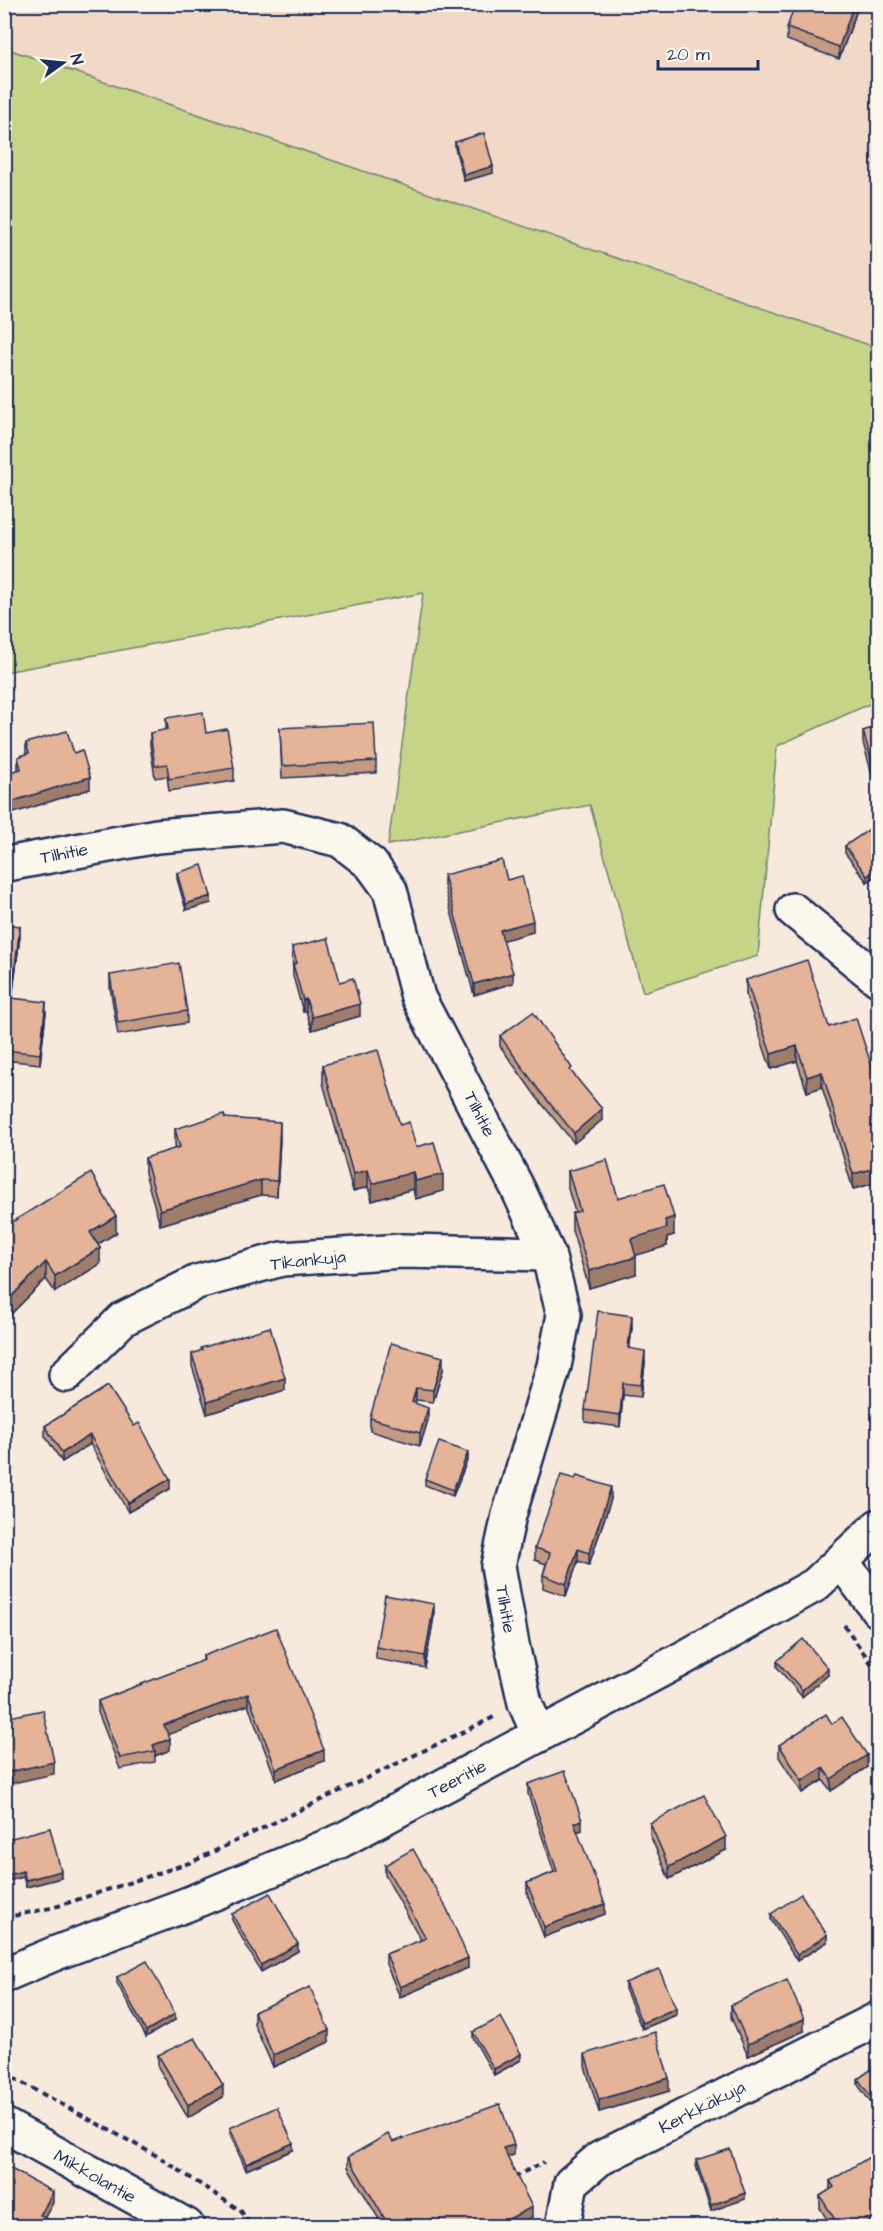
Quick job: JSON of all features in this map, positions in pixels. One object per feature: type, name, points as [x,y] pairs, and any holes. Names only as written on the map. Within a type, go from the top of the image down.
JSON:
[{"type":"street","name":"Tilhitie","points":[[7,864],[157,836],[283,826],[340,840],[371,864],[390,890],[418,997],[518,1189],[548,1254],[564,1315],[554,1366],[509,1515],[498,1566],[525,1703],[539,1735]]},
{"type":"street","points":[[793,910],[879,979]]},
{"type":"street","name":"Tikankuja","points":[[66,1376],[123,1319],[197,1282],[282,1259],[402,1251],[548,1254]]},
{"type":"street","name":"Teeritie","points":[[4,1975],[56,1953],[188,1904],[340,1840],[815,1585],[879,1526]]},
{"type":"street","points":[[842,1562],[879,1610]]},
{"type":"street","name":"Kerkkäkuja","points":[[571,2183],[599,2159],[879,2019]]},
{"type":"street","name":"Mikkolantie","points":[[4,2125],[187,2226]]},
{"type":"street","points":[[566,2226],[564,2222],[571,2183]]},
{"type":"path","points":[[4,1918],[55,1907],[192,1862],[525,1703]]},
{"type":"path","points":[[4,2073],[159,2157],[241,2211],[251,2226]]},
{"type":"path","points":[[505,2181],[545,2161],[571,2183]]},
{"type":"shaded area","points":[[5,5],[878,5],[878,348],[5,48]]},
{"type":"green space","points":[[5,48],[878,348],[878,700],[777,746],[758,956],[643,992],[590,805],[388,845],[423,593],[5,672]]},
{"type":"building","points":[[795,4],[854,4],[839,47],[787,28]]},
{"type":"building","points":[[484,133],[493,166],[464,175],[455,142]]},
{"type":"building","points":[[203,712],[206,733],[227,729],[234,768],[169,779],[167,764],[155,766],[150,733],[168,729],[166,718]]},
{"type":"building","points":[[374,723],[376,761],[282,766],[280,728]]},
{"type":"building","points":[[879,726],[879,786],[863,731]]},
{"type":"building","points":[[67,731],[74,753],[82,750],[90,777],[4,804],[4,774],[21,769],[18,757],[29,753],[26,743]]},
{"type":"building","points":[[879,823],[879,868],[867,876],[845,846]]},
{"type":"building","points":[[502,860],[507,880],[522,876],[533,921],[500,930],[513,973],[474,984],[444,875]]},
{"type":"building","points":[[202,865],[211,896],[186,904],[177,873]]},
{"type":"building","points":[[4,924],[20,926],[11,998],[46,1002],[40,1054],[4,1050]]},
{"type":"building","points":[[328,938],[340,982],[353,978],[360,1004],[312,1017],[306,999],[303,1000],[293,964],[297,963],[292,947]]},
{"type":"building","points":[[807,960],[829,1027],[856,1018],[879,1089],[879,1178],[875,1168],[853,1174],[822,1072],[807,1077],[797,1046],[771,1054],[746,980]]},
{"type":"building","points":[[179,963],[187,1011],[118,1023],[110,975]]},
{"type":"building","points":[[533,1012],[572,1068],[570,1070],[602,1109],[574,1133],[538,1089],[500,1036]]},
{"type":"building","points":[[378,1050],[400,1125],[409,1122],[416,1147],[434,1142],[443,1174],[415,1181],[413,1172],[372,1184],[368,1170],[353,1174],[323,1065]]},
{"type":"building","points":[[224,1114],[225,1118],[280,1122],[277,1181],[261,1180],[160,1210],[145,1158],[180,1147],[175,1129]]},
{"type":"building","points":[[607,1160],[618,1198],[664,1184],[674,1217],[665,1220],[667,1228],[631,1239],[636,1257],[589,1271],[572,1213],[580,1211],[568,1171]]},
{"type":"building","points":[[91,1173],[116,1216],[90,1232],[100,1248],[55,1276],[46,1262],[4,1304],[4,1227]]},
{"type":"building","points":[[598,1311],[632,1316],[628,1348],[645,1351],[641,1385],[623,1383],[620,1415],[585,1410]]},
{"type":"building","points":[[270,1327],[285,1378],[207,1402],[192,1354],[202,1350],[201,1348]]},
{"type":"building","points":[[391,1343],[443,1357],[433,1390],[416,1388],[412,1402],[428,1408],[420,1433],[370,1418]]},
{"type":"building","points":[[108,1386],[134,1426],[139,1423],[170,1479],[128,1503],[90,1435],[62,1453],[45,1426]]},
{"type":"building","points":[[439,1442],[468,1452],[453,1490],[425,1479]]},
{"type":"building","points":[[561,1475],[575,1479],[577,1476],[611,1487],[589,1553],[578,1549],[566,1584],[543,1575],[550,1553],[535,1548]]},
{"type":"building","points":[[385,1595],[434,1604],[425,1656],[376,1647]]},
{"type":"building","points":[[276,1628],[324,1750],[276,1769],[248,1694],[164,1725],[170,1739],[153,1745],[155,1751],[120,1758],[98,1701],[204,1660],[203,1656]]},
{"type":"building","points":[[803,1639],[828,1668],[802,1690],[777,1661]]},
{"type":"building","points":[[43,1710],[54,1762],[4,1773],[4,1718]]},
{"type":"building","points":[[826,1714],[832,1724],[842,1717],[867,1755],[831,1779],[823,1768],[802,1781],[779,1745]]},
{"type":"building","points":[[565,1771],[582,1820],[574,1823],[605,1904],[544,1927],[527,1883],[557,1871],[528,1784]]},
{"type":"building","points":[[704,1795],[726,1837],[669,1867],[650,1823]]},
{"type":"building","points":[[50,1828],[61,1871],[26,1880],[23,1871],[4,1876],[4,1840]]},
{"type":"building","points":[[413,1849],[447,1909],[468,1958],[400,1987],[386,1954],[426,1938],[385,1865]]},
{"type":"building","points":[[270,1893],[298,1944],[261,1965],[232,1914]]},
{"type":"building","points":[[801,1894],[827,1935],[797,1955],[771,1914]]},
{"type":"building","points":[[147,1961],[175,2014],[146,2031],[117,1977]]},
{"type":"building","points":[[659,1969],[676,2008],[642,2023],[625,1983]]},
{"type":"building","points":[[787,1980],[804,2019],[748,2044],[731,2005]]},
{"type":"building","points":[[310,1987],[329,2030],[273,2055],[254,2012]]},
{"type":"building","points":[[501,2017],[521,2054],[494,2069],[473,2032]]},
{"type":"building","points":[[655,2032],[669,2078],[599,2100],[585,2054]]},
{"type":"building","points":[[195,2038],[223,2085],[188,2105],[158,2055]]},
{"type":"building","points":[[879,2064],[879,2108],[858,2079]]},
{"type":"building","points":[[500,2104],[514,2145],[503,2148],[532,2207],[495,2226],[389,2226],[348,2157],[388,2134],[393,2142]]},
{"type":"building","points":[[277,2107],[293,2143],[246,2164],[230,2128]]},
{"type":"building","points":[[730,2149],[745,2193],[711,2205],[696,2160]]},
{"type":"building","points":[[879,2151],[879,2215],[860,2226],[839,2226],[820,2196],[834,2187],[830,2181]]},
{"type":"building","points":[[4,2165],[53,2192],[40,2215],[58,2226],[4,2225]]}]
